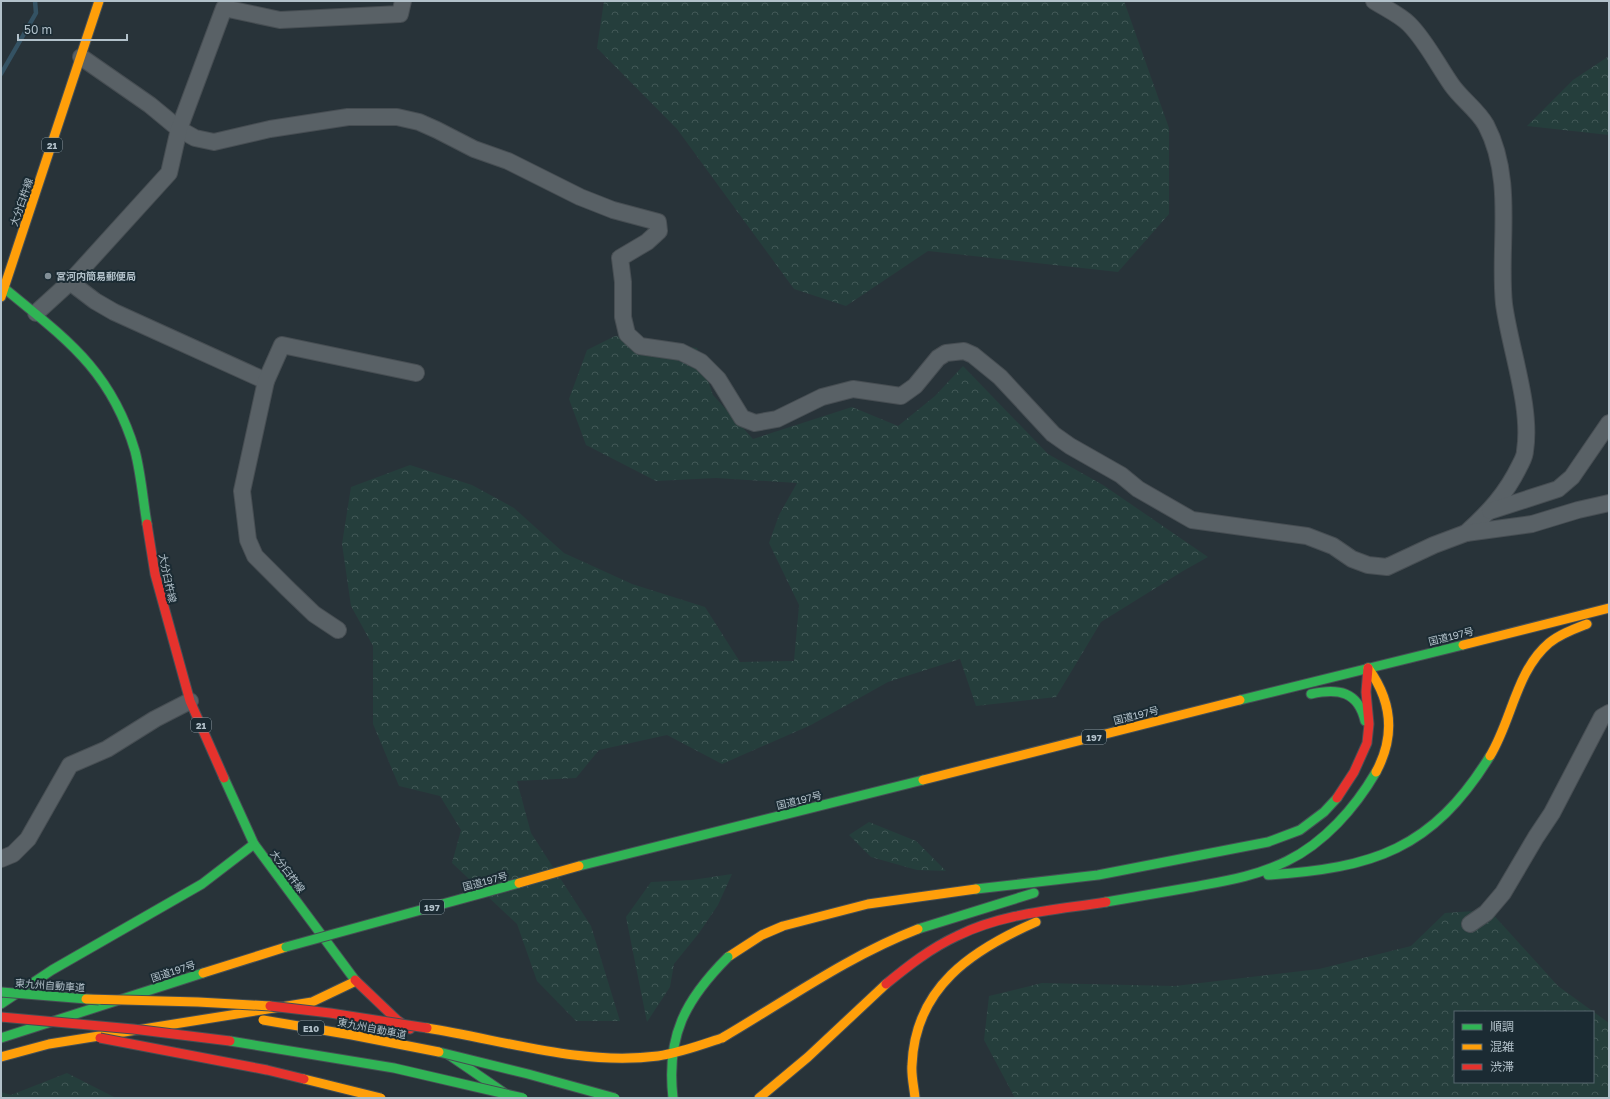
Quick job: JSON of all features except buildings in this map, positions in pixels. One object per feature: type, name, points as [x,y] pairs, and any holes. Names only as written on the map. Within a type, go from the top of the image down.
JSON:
[{"type":"main road","name":"大分臼杵線","points":[[99,1],[2,291],[36,313],[70,342],[89,362],[109,388],[124,420],[135,452],[150,549],[160,596],[190,701],[254,844],[356,981],[397,1020],[512,1098]]},
{"type":"main road","name":"国道197号","points":[[1,1038],[286,947],[579,866],[1609,608]]},
{"type":"main road","points":[[759,1098],[798,1068],[897,974],[916,960],[978,926],[1002,919],[1241,878],[1312,872],[1365,861],[1393,849],[1427,830],[1459,800],[1485,764],[1504,728],[1528,666],[1538,654],[1563,634],[1609,616]]},
{"type":"main road","points":[[673,1098],[672,1060],[680,1021],[688,1004],[698,988],[711,972],[728,957],[762,935],[783,926],[861,906],[948,892],[1098,875],[1268,842],[1287,836],[1314,820],[1337,797],[1349,780],[1366,746],[1369,729],[1366,692],[1368,668]]},
{"type":"main road","points":[[1241,878],[1271,869],[1308,848],[1325,834],[1349,810],[1375,774],[1387,744],[1388,714],[1382,688],[1368,668]]},
{"type":"main road","points":[[1298,697],[1322,691],[1335,690],[1345,692],[1354,698],[1365,717],[1366,746]]},
{"type":"main road","points":[[1105,734],[1189,723]]},
{"type":"main road","points":[[1,1004],[52,970],[202,884],[254,844]]},
{"type":"main road","points":[[86,999],[228,1004],[308,1010],[446,1030],[592,1057],[617,1059],[660,1057],[703,1046],[722,1038],[832,971],[886,942],[943,920],[1098,875]]},
{"type":"main road","points":[[915,1098],[910,1062],[913,1041],[919,1020],[929,1000],[956,968],[974,954],[1012,931],[1035,922],[1102,903]]},
{"type":"main road","points":[[1,1056],[49,1044],[312,1002],[356,981]]},
{"type":"main road","name":"東九州自動車道","points":[[1,992],[198,1011],[303,1026],[500,1066],[615,1098]]},
{"type":"main road","name":"E10","points":[[1,1017],[192,1034],[292,1049],[392,1067],[523,1098]]},
{"type":"main road","points":[[1,1025],[60,1032],[259,1068],[381,1098]]},
{"type":"street","points":[[36,313],[70,282],[169,173],[179,129],[224,8],[280,20],[400,14],[403,1]]},
{"type":"street","points":[[1374,1],[1408,23],[1424,41],[1453,87],[1485,125],[1494,145],[1500,168],[1503,205],[1504,303],[1524,414],[1525,452],[1515,475],[1490,511],[1466,533]]},
{"type":"street","points":[[81,57],[150,105],[179,129],[195,138],[214,142],[270,130],[348,117],[397,117],[419,122],[474,149],[508,161],[580,197],[613,210],[658,222],[659,231],[647,242],[620,258],[623,282],[623,317],[627,334],[640,346],[681,352],[700,362],[718,380],[742,418],[755,423],[777,419],[822,397],[853,389],[901,396],[915,386],[938,358],[946,353],[964,351],[973,355],[1000,377],[1053,434],[1070,446],[1121,475],[1138,489],[1192,520],[1306,536],[1333,546],[1352,559],[1368,565],[1387,567],[1434,545],[1466,533],[1532,524],[1578,510],[1609,503]]},
{"type":"street","points":[[70,282],[95,301],[114,312],[266,382]]},
{"type":"street","points":[[338,630],[314,614],[255,556],[248,540],[242,491],[266,382],[282,345],[416,373]]},
{"type":"street","points":[[1490,511],[1558,489],[1572,477],[1609,423]]},
{"type":"street","points":[[1,859],[13,854],[28,839],[70,765],[107,749],[190,701]]},
{"type":"street","points":[[1470,924],[1486,913],[1503,893],[1607,720]]},
{"type":"green space","points":[[604,1],[1124,1],[1169,128],[1169,214],[1118,272],[928,251],[846,306],[794,289],[677,129],[597,48]]},
{"type":"green space","points":[[1609,56],[1609,135],[1527,126],[1573,80]]},
{"type":"green space","points":[[615,336],[697,348],[713,395],[753,439],[852,407],[898,426],[935,396],[963,366],[1048,454],[1103,485],[1208,557],[1101,622],[1056,697],[976,706],[960,659],[888,682],[811,725],[722,764],[667,735],[599,750],[576,778],[517,781],[531,833],[591,926],[620,1021],[576,1021],[537,981],[517,924],[452,863],[461,830],[440,796],[399,786],[373,724],[373,646],[351,606],[342,544],[351,487],[410,465],[472,485],[514,508],[564,553],[632,584],[705,607],[740,662],[794,661],[799,605],[769,543],[779,515],[797,483],[716,478],[656,481],[586,445],[569,399],[587,350]]},
{"type":"green space","points":[[869,822],[916,841],[946,871],[917,870],[871,857],[849,835]]},
{"type":"green space","points":[[732,874],[718,905],[699,933],[674,964],[670,987],[647,1022],[626,917],[651,882],[692,880]]},
{"type":"green space","points":[[1489,910],[1558,986],[1592,1011],[1454,1011],[1454,1083],[1594,1083],[1594,1012],[1609,1023],[1609,1098],[1015,1098],[984,1040],[989,996],[1042,983],[1175,986],[1319,969],[1411,946],[1445,913]]},
{"type":"green space","points":[[67,1073],[116,1098],[1,1098],[1,1092],[11,1095]]},
{"type":"waterway","points":[[1,74],[36,13],[35,1]]},
{"type":"traffic: fast","points":[[4,288],[47,324],[84,358],[99,377],[113,399],[125,423],[135,451],[147,524]]},
{"type":"traffic: fast","points":[[1240,700],[1463,645]]},
{"type":"traffic: fast","points":[[1311,694],[1330,691],[1346,694],[1357,703],[1362,711],[1365,721]]},
{"type":"traffic: fast","points":[[1268,875],[1339,867],[1369,859],[1397,848],[1422,833],[1446,813],[1468,788],[1490,756]]},
{"type":"traffic: fast","points":[[1106,902],[1229,880],[1264,871],[1287,861],[1314,845],[1338,823],[1358,799],[1376,772]]},
{"type":"traffic: fast","points":[[224,778],[254,844],[355,980]]},
{"type":"traffic: fast","points":[[579,866],[923,780]]},
{"type":"traffic: fast","points":[[976,889],[1098,875],[1268,842],[1300,830],[1324,812],[1337,798]]},
{"type":"traffic: fast","points":[[1,1004],[52,970],[202,884],[254,844]]},
{"type":"traffic: fast","points":[[286,947],[519,883]]},
{"type":"traffic: fast","points":[[918,929],[1034,893]]},
{"type":"traffic: fast","points":[[673,1098],[673,1056],[676,1037],[682,1020],[700,988],[728,957]]},
{"type":"traffic: fast","points":[[1,1038],[203,973]]},
{"type":"traffic: fast","points":[[1,992],[99,1000]]},
{"type":"traffic: fast","points":[[230,1041],[394,1068],[523,1098]]},
{"type":"traffic: fast","points":[[439,1052],[528,1074],[615,1098]]},
{"type":"traffic: fast","points":[[449,1055],[503,1092]]},
{"type":"traffic: slow","points":[[1,297],[99,1]]},
{"type":"traffic: slow","points":[[1463,645],[1609,608]]},
{"type":"traffic: slow","points":[[1490,756],[1504,727],[1515,696],[1529,667],[1538,654],[1549,643],[1558,637],[1587,624]]},
{"type":"traffic: slow","points":[[1368,668],[1382,693],[1388,718],[1389,732],[1387,745],[1376,772]]},
{"type":"traffic: slow","points":[[923,780],[1240,700]]},
{"type":"traffic: slow","points":[[519,883],[579,866]]},
{"type":"traffic: slow","points":[[728,957],[762,935],[783,926],[868,904],[976,889]]},
{"type":"traffic: slow","points":[[915,1098],[912,1069],[916,1038],[924,1014],[936,993],[951,975],[969,959],[990,945],[1036,922]]},
{"type":"traffic: slow","points":[[722,1038],[842,965],[918,929]]},
{"type":"traffic: slow","points":[[203,973],[286,947]]},
{"type":"traffic: slow","points":[[1,1057],[49,1044],[312,1002],[356,981]]},
{"type":"traffic: slow","points":[[759,1098],[808,1057],[886,984]]},
{"type":"traffic: slow","points":[[86,999],[198,1002],[270,1006]]},
{"type":"traffic: slow","points":[[263,1020],[439,1052]]},
{"type":"traffic: slow","points":[[427,1028],[542,1050],[600,1058],[629,1058],[666,1055],[722,1038]]},
{"type":"traffic: slow","points":[[304,1079],[381,1098]]},
{"type":"traffic: jam","points":[[147,524],[155,574],[190,701],[224,778]]},
{"type":"traffic: jam","points":[[1337,798],[1354,772],[1367,743],[1369,724],[1366,692],[1368,668]]},
{"type":"traffic: jam","points":[[886,984],[929,952],[947,941],[975,928],[1030,913],[1106,902]]},
{"type":"traffic: jam","points":[[355,980],[397,1020],[410,1029]]},
{"type":"traffic: jam","points":[[270,1006],[330,1013],[427,1028]]},
{"type":"traffic: jam","points":[[1,1017],[133,1029],[230,1041]]},
{"type":"traffic: jam","points":[[100,1038],[267,1070],[304,1079]]},
{"type":"place","name":"宮河内簡易郵便局","points":[[48,276]]}]
